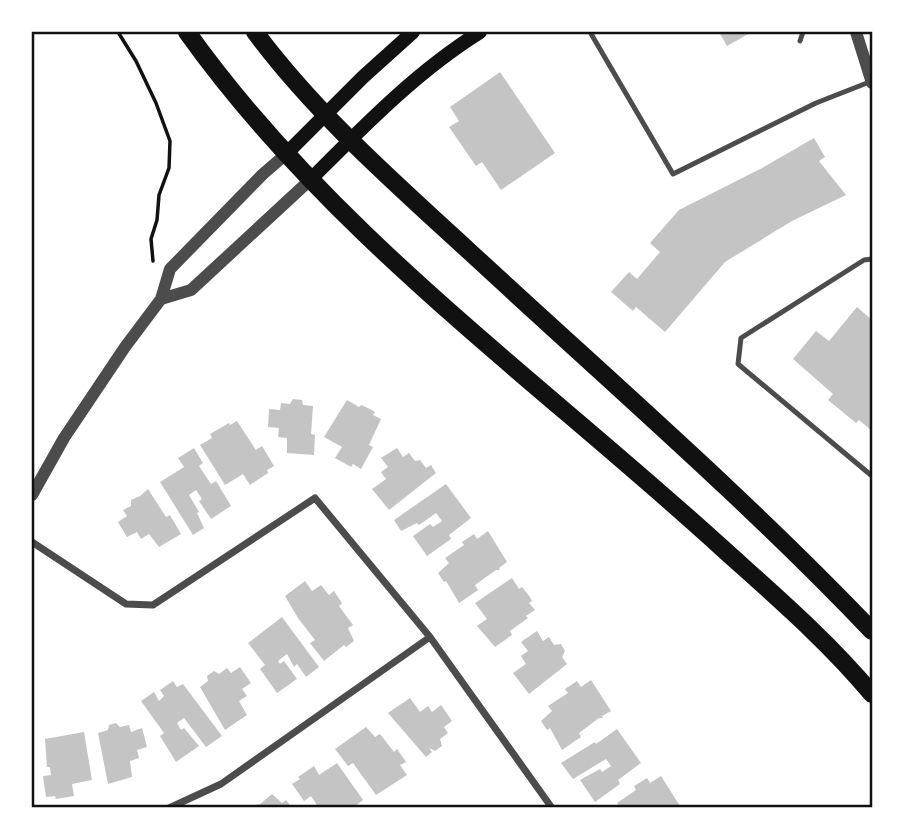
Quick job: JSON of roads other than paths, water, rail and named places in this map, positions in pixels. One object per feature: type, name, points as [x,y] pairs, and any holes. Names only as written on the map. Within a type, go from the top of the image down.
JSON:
[{"type":"main road","points":[[187,32],[285,155],[365,237],[687,516],[790,609],[873,694]]},
{"type":"main road","points":[[255,32],[351,139],[548,326],[764,522],[873,631]]},
{"type":"main road","points":[[285,155],[413,32]]},
{"type":"main road","points":[[310,180],[351,139],[448,52],[480,32]]},
{"type":"street","points":[[856,32],[872,81]]},
{"type":"street","points":[[32,495],[64,438],[161,299],[170,269],[285,155]]},
{"type":"street","points":[[161,299],[191,290],[310,180]]},
{"type":"street","points":[[32,542],[125,604],[153,605],[316,498],[430,637],[552,807]]},
{"type":"street","points":[[169,807],[220,784],[430,637]]},
{"type":"lane","points":[[590,32],[673,174],[816,103],[872,81]]},
{"type":"lane","points":[[800,41],[803,32]]},
{"type":"lane","points":[[873,259],[864,260],[741,338],[738,364],[873,476]]}]
